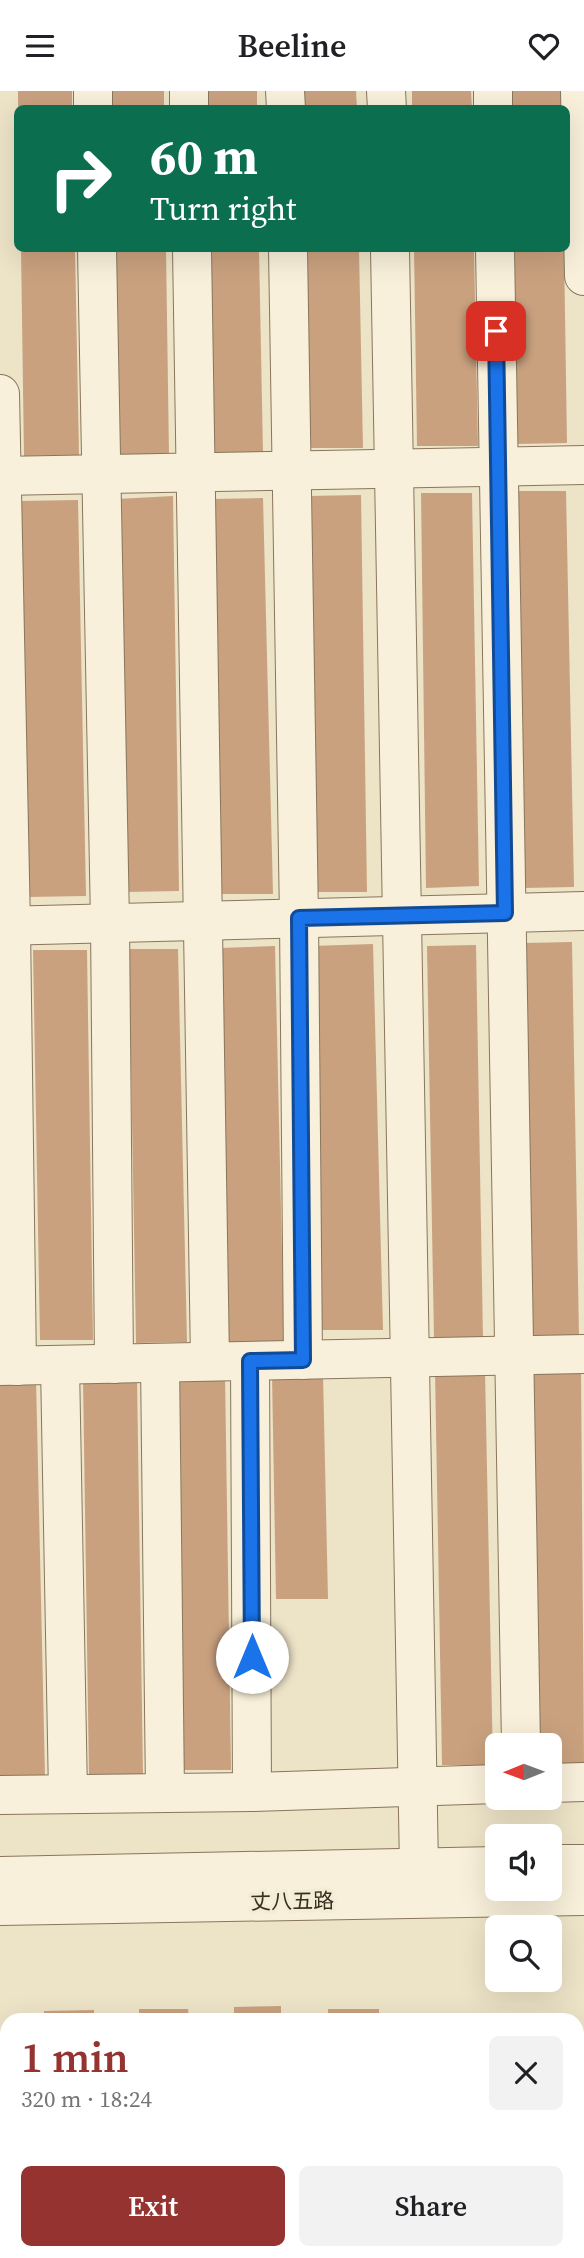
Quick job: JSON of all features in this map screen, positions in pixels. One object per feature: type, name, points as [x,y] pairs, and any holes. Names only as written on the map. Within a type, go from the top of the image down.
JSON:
[{"type":"street","points":[[580,91],[584,276]]},
{"type":"street","points":[[97,252],[110,922],[114,1364]]},
{"type":"street","points":[[192,252],[211,1361]]},
{"type":"street","points":[[288,252],[303,1360]]},
{"type":"street","points":[[390,252],[419,1868]]},
{"type":"street","points":[[495,252],[521,1733]]},
{"type":"street","points":[[0,394],[9,1366],[584,1354]]},
{"type":"street","points":[[1,476],[584,465]]},
{"type":"street","points":[[6,926],[584,911]]},
{"type":"street","points":[[250,1361],[252,1792]]},
{"type":"street","points":[[160,1363],[165,1793]]},
{"type":"street","points":[[60,1366],[68,1794]]},
{"type":"street","points":[[562,1783],[584,1782]]},
{"type":"street","points":[[0,1795],[252,1792],[485,1784]]},
{"type":"street","points":[[562,1864],[584,1864]]},
{"type":"street","name":"丈八五路","points":[[0,1876],[485,1866]]},
{"type":"street","name":"丈八五路","points":[[0,1906],[584,1896]]},
{"type":"building","points":[[18,91],[72,91],[72,105],[18,105]]},
{"type":"building","points":[[112,91],[164,91],[164,105],[112,105]]},
{"type":"building","points":[[207,91],[257,91],[257,105],[207,105]]},
{"type":"building","points":[[300,91],[356,91],[357,105],[300,105]]},
{"type":"building","points":[[412,91],[471,91],[472,105],[412,105]]},
{"type":"building","points":[[509,91],[561,91],[561,105],[509,105]]},
{"type":"building","points":[[21,252],[75,252],[79,455],[24,456]]},
{"type":"building","points":[[115,252],[166,252],[169,455],[118,456]]},
{"type":"building","points":[[209,252],[259,252],[263,453],[212,454]]},
{"type":"building","points":[[302,252],[359,252],[363,448],[306,448]]},
{"type":"building","points":[[414,252],[474,252],[478,446],[417,446]]},
{"type":"building","points":[[511,252],[564,252],[567,443],[514,444]]},
{"type":"building","points":[[517,491],[566,491],[574,887],[523,888]]},
{"type":"building","points":[[421,493],[472,493],[479,886],[426,888]]},
{"type":"building","points":[[361,495],[367,892],[313,892],[308,496]]},
{"type":"building","points":[[173,496],[179,891],[125,892],[117,499]]},
{"type":"building","points":[[263,498],[273,894],[219,894],[210,499]]},
{"type":"building","points":[[78,500],[86,896],[28,897],[21,501]]},
{"type":"building","points":[[572,942],[579,1337],[530,1337],[524,943]]},
{"type":"building","points":[[373,944],[383,1330],[318,1330],[311,946]]},
{"type":"building","points":[[476,945],[483,1339],[434,1339],[427,946]]},
{"type":"building","points":[[275,946],[284,1341],[226,1342],[220,948]]},
{"type":"building","points":[[129,949],[178,949],[187,1342],[136,1343]]},
{"type":"building","points":[[33,950],[87,950],[93,1340],[40,1340]]},
{"type":"building","points":[[581,1369],[584,1765],[562,1765],[562,1733],[537,1733],[531,1371]]},
{"type":"building","points":[[485,1370],[492,1733],[485,1733],[485,1765],[442,1765],[435,1371]]},
{"type":"building","points":[[179,1374],[225,1374],[231,1770],[184,1770]]},
{"type":"building","points":[[272,1374],[323,1374],[328,1599],[276,1599]]},
{"type":"building","points":[[137,1377],[143,1776],[89,1776],[83,1378]]},
{"type":"building","points":[[0,1378],[36,1378],[45,1776],[0,1776]]},
{"type":"building","points":[[281,2006],[281,2013],[234,2013],[234,2007]]},
{"type":"building","points":[[139,2009],[188,2009],[188,2013],[139,2013]]},
{"type":"building","points":[[328,2009],[379,2009],[379,2013],[328,2013]]},
{"type":"building","points":[[94,2010],[94,2013],[44,2013]]},
{"type":"route","points":[[252,1657],[250,1361],[303,1360],[299,918],[505,913],[496,331]]}]
